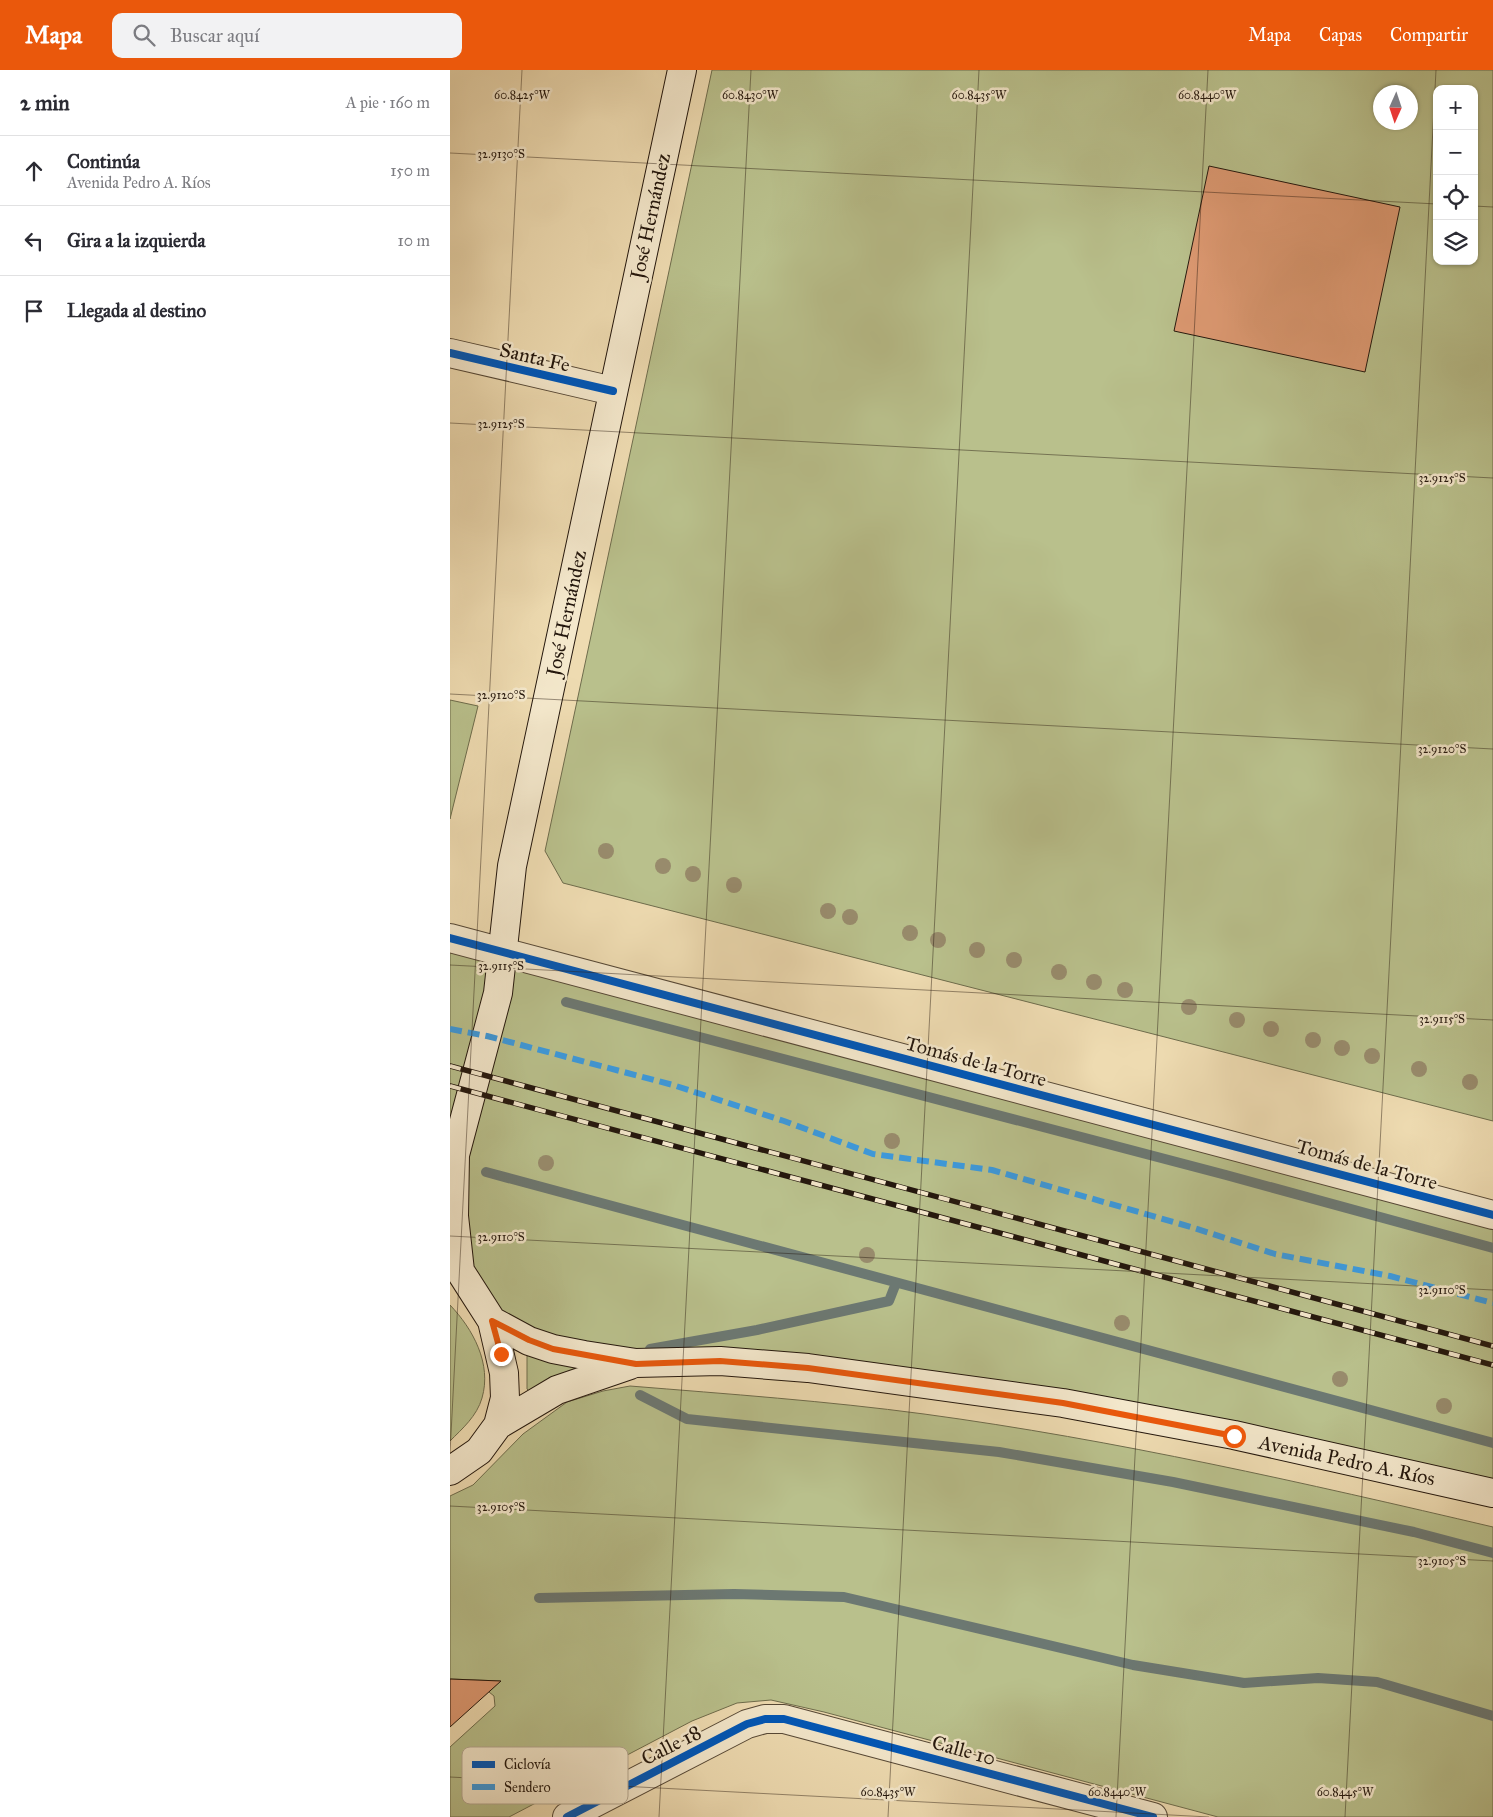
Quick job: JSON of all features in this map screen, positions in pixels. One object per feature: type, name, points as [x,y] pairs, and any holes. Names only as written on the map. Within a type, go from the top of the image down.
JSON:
[{"type":"main road","name":"José Hernández","points":[[455,1268],[452,1158],[498,993],[512,866],[682,70]]},
{"type":"main road","name":"Santa Fe","points":[[450,354],[613,391]]},
{"type":"main road","name":"Tomás de la Torre","points":[[450,938],[1493,1215]]},
{"type":"main road","points":[[450,1470],[479,1451],[498,1425],[504,1398],[504,1373],[492,1321],[455,1268]]},
{"type":"main road","name":"Avenida Pedro A. Ríos","points":[[492,1321],[529,1340],[553,1349],[636,1364],[720,1361],[808,1368],[1063,1403],[1234,1436],[1493,1492]]},
{"type":"main road","name":"Avenida Pedro A. Ríos","points":[[498,1425],[558,1390],[636,1364]]},
{"type":"main road","name":"Calle 18","points":[[628,1785],[747,1724],[765,1719]]},
{"type":"main road","name":"Calle 10","points":[[765,1719],[784,1719],[803,1723],[1154,1817]]},
{"type":"main road","name":"Calle 18","points":[[567,1817],[592,1804]]},
{"type":"green space","points":[[712,70],[1493,70],[1493,1121],[563,883],[545,851]]},
{"type":"green space","points":[[450,700],[478,706],[450,819]]},
{"type":"green space","points":[[450,938],[1493,1215],[1493,1493],[1234,1435],[529,1341],[450,1265]]},
{"type":"green space","points":[[450,1305],[473,1336],[482,1360],[484,1385],[477,1411],[450,1441]]},
{"type":"green space","points":[[532,1354],[572,1365],[577,1369],[530,1392],[527,1389],[527,1356]]},
{"type":"green space","points":[[630,1386],[777,1398],[924,1414],[996,1425],[1067,1436],[1210,1464],[1352,1494],[1493,1527],[1493,1817],[1218,1817],[824,1712],[771,1700],[737,1703],[692,1721],[628,1755],[628,1747],[462,1747],[462,1804],[534,1804],[509,1817],[450,1817],[450,1747],[495,1706],[494,1696],[489,1692],[500,1681],[450,1679],[450,1496],[473,1485],[523,1434],[567,1402],[603,1391]]},
{"type":"building","points":[[1209,166],[1400,207],[1365,372],[1174,331]]},
{"type":"building","points":[[450,1679],[501,1681],[450,1727]]},
{"type":"waterway","points":[[566,1002],[1226,1175],[1493,1248]]},
{"type":"waterway","points":[[486,1172],[1493,1443]]},
{"type":"waterway","points":[[650,1349],[757,1330],[889,1301],[896,1283]]},
{"type":"waterway","points":[[640,1395],[687,1419],[999,1452],[1173,1482],[1414,1532],[1493,1553]]},
{"type":"waterway","points":[[539,1598],[734,1594],[844,1597],[1133,1665],[1244,1683],[1318,1678],[1377,1682],[1493,1716]]},
{"type":"railway","points":[[450,1066],[1493,1346]]},
{"type":"railway","points":[[450,1086],[1493,1365]]},
{"type":"marked path","points":[[450,1029],[487,1036],[673,1085],[784,1121],[873,1154],[992,1170],[1191,1227],[1275,1254],[1390,1276],[1493,1303]]},
{"type":"cycle path","points":[[450,353],[613,391]]},
{"type":"cycle path","points":[[450,938],[1493,1215]]},
{"type":"cycle path","points":[[628,1785],[747,1724],[765,1719],[784,1719],[1153,1817]]},
{"type":"cycle path","points":[[567,1817],[592,1804]]},
{"type":"route","points":[[501,1354],[492,1321],[529,1340],[553,1349],[636,1364],[720,1361],[808,1368],[940,1384],[1063,1403],[1234,1436]]}]
